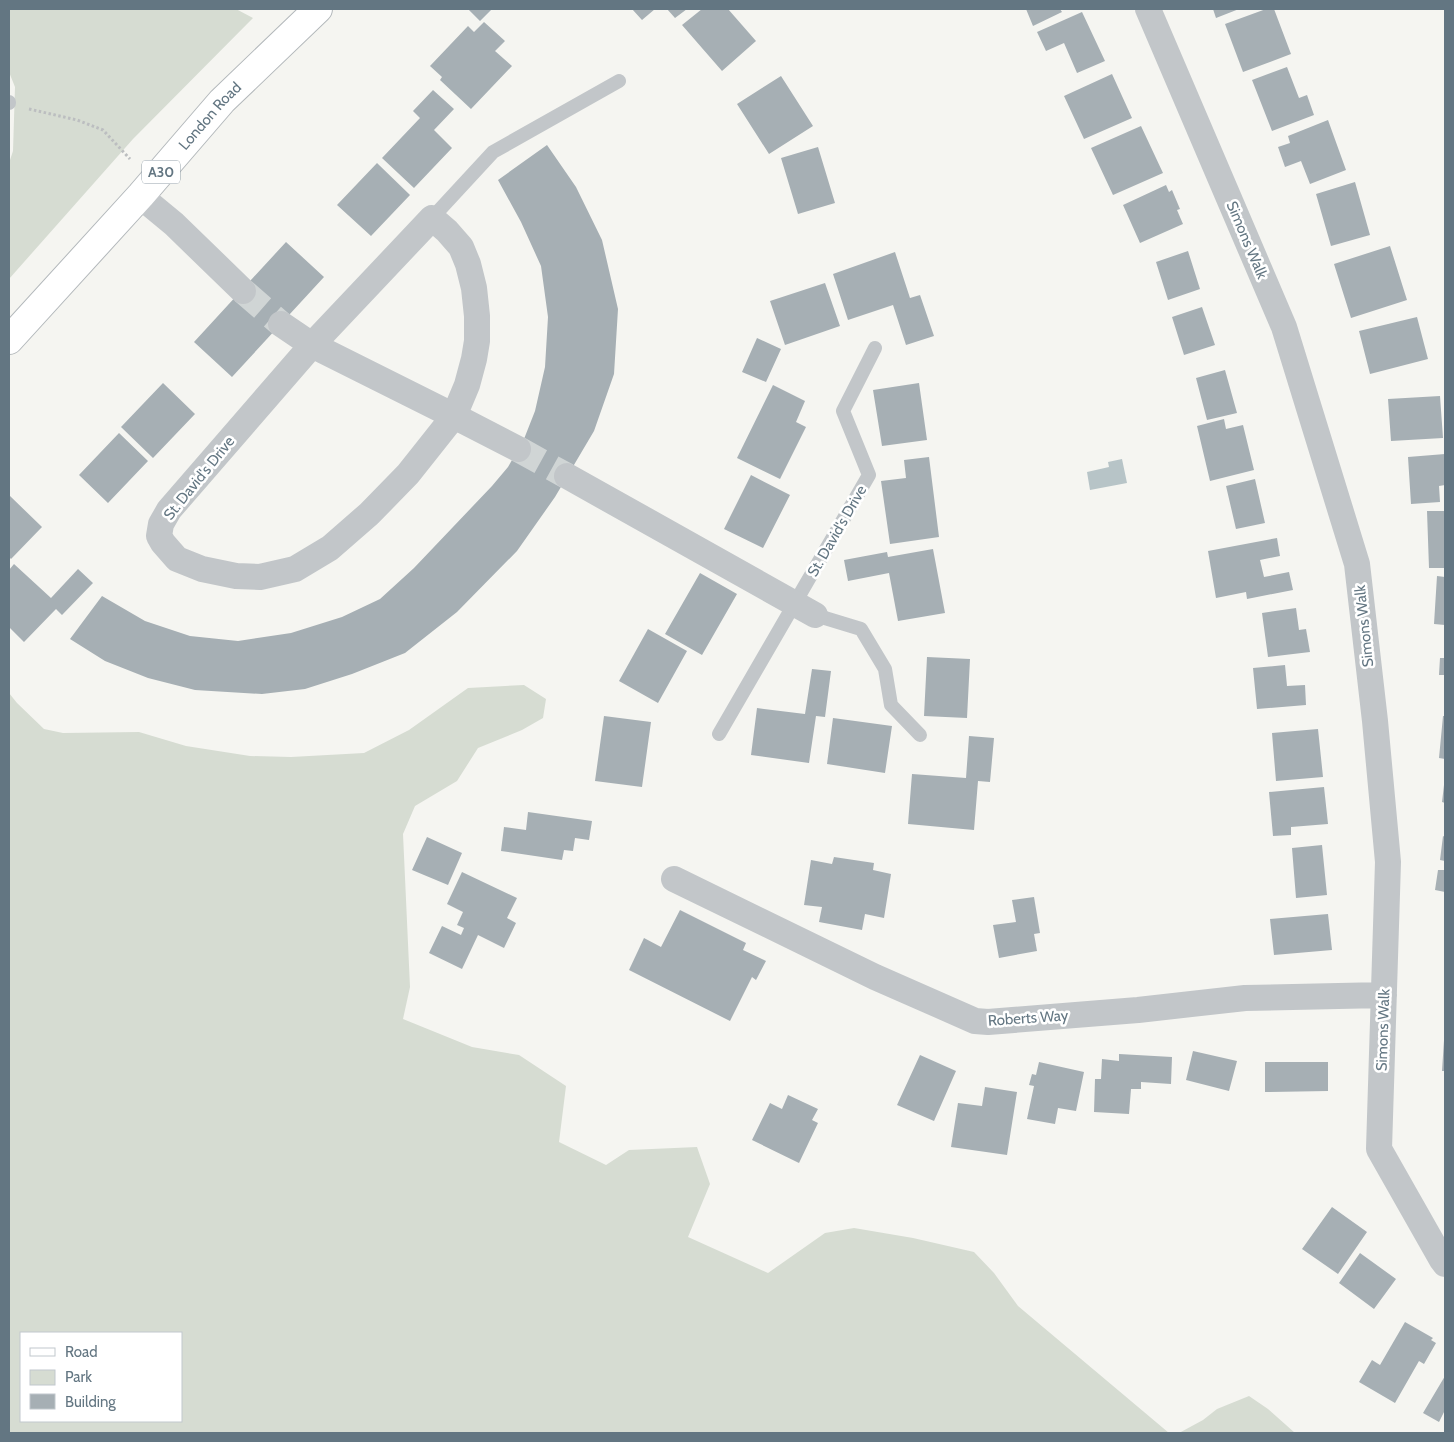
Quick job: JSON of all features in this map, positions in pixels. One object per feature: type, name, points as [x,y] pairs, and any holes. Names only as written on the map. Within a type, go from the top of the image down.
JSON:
[{"type":"main road","name":"London Road","points":[[9,340],[222,101],[318,9]]},
{"type":"street","name":"Simons Walk","points":[[1148,9],[1284,327],[1358,564],[1388,862],[1379,1149],[1445,1264]]},
{"type":"street","points":[[141,194],[243,292]]},
{"type":"street","name":"St. David's Drive","points":[[432,218],[447,231],[461,248],[468,264],[474,288],[477,316],[477,341],[474,359],[454,416],[408,474],[369,514],[330,548],[295,569],[260,577],[236,576],[202,569],[177,559],[159,536],[161,524],[169,510],[312,345],[432,218]]},
{"type":"street","points":[[281,324],[312,345],[518,449]]},
{"type":"street","points":[[567,476],[805,609]]},
{"type":"street","name":"Roberts Way","points":[[674,879],[875,977],[976,1021],[988,1022],[1138,1010],[1245,998],[1384,995]]},
{"type":"lane","points":[[432,218],[493,152],[619,81]]},
{"type":"lane","name":"St. David's Drive","points":[[719,734],[805,609],[869,475],[843,411],[875,348]]},
{"type":"lane","points":[[805,609],[861,630],[885,669],[891,705],[920,735]]},
{"type":"path","points":[[9,102],[36,111],[77,120],[103,130],[130,160]]},
{"type":"green space","points":[[9,9],[236,9],[253,18],[133,139],[9,279],[9,163],[13,151],[15,87],[9,72]]},
{"type":"green space","points":[[524,685],[546,699],[543,718],[522,730],[478,748],[457,781],[415,806],[403,834],[410,987],[403,1019],[472,1047],[519,1055],[566,1086],[559,1142],[606,1165],[629,1150],[697,1147],[710,1184],[688,1237],[768,1273],[825,1233],[854,1228],[913,1238],[974,1252],[994,1273],[1018,1306],[1169,1433],[9,1433],[9,693],[44,729],[63,733],[139,732],[186,746],[250,756],[291,757],[364,753],[409,730],[468,688]]},
{"type":"green space","points":[[1249,1396],[1268,1409],[1295,1433],[1179,1433],[1203,1420],[1217,1409]]},
{"type":"shaded area","points":[[1122,459],[1127,483],[1090,490],[1087,472],[1109,467],[1108,462]]},
{"type":"building","points":[[468,9],[492,9],[480,21]]},
{"type":"building","points":[[632,9],[655,9],[642,20]]},
{"type":"building","points":[[667,9],[687,9],[675,18]]},
{"type":"building","points":[[702,9],[728,9],[756,41],[722,71],[682,25]]},
{"type":"building","points":[[1026,9],[1060,9],[1062,12],[1033,26]]},
{"type":"building","points":[[1213,9],[1239,9],[1216,18]]},
{"type":"building","points":[[1266,9],[1274,9],[1291,54],[1243,72],[1225,24]]},
{"type":"building","points":[[1082,12],[1105,61],[1077,73],[1064,43],[1046,51],[1037,32]]},
{"type":"building","points":[[484,22],[505,41],[495,51],[512,66],[471,109],[440,80],[442,77],[430,66],[468,26],[474,32]]},
{"type":"building","points":[[1287,67],[1299,98],[1307,95],[1314,115],[1272,131],[1252,80]]},
{"type":"building","points":[[1112,74],[1132,118],[1084,139],[1064,96]]},
{"type":"building","points":[[781,76],[813,126],[769,154],[737,104]]},
{"type":"building","points":[[433,90],[454,109],[434,130],[452,148],[414,188],[382,158],[420,118],[413,111]]},
{"type":"building","points":[[1328,120],[1346,170],[1310,184],[1301,161],[1285,167],[1278,147],[1290,143],[1288,136]]},
{"type":"building","points":[[1141,126],[1163,173],[1113,195],[1091,148]]},
{"type":"building","points":[[547,145],[576,187],[602,240],[618,309],[614,374],[594,431],[555,497],[517,551],[457,612],[405,653],[352,674],[305,689],[262,694],[195,690],[148,678],[105,661],[70,639],[102,596],[145,621],[190,636],[238,641],[291,633],[342,617],[380,599],[414,568],[508,467],[524,439],[535,411],[545,367],[548,317],[541,266],[521,222],[498,180]]},
{"type":"building","points":[[818,147],[835,203],[798,214],[781,158]]},
{"type":"building","points":[[377,163],[410,195],[371,236],[337,205]]},
{"type":"building","points":[[1355,182],[1370,235],[1331,246],[1316,194]]},
{"type":"building","points":[[1166,185],[1169,192],[1172,190],[1180,209],[1177,210],[1183,224],[1140,243],[1123,205]]},
{"type":"building","points":[[286,242],[324,277],[232,377],[194,342]]},
{"type":"building","points":[[1390,246],[1407,300],[1351,318],[1334,264]]},
{"type":"building","points":[[1188,251],[1200,289],[1168,300],[1156,262]]},
{"type":"building","points":[[895,252],[910,298],[920,295],[934,336],[906,345],[893,305],[848,320],[833,274]]},
{"type":"building","points":[[825,283],[840,326],[785,345],[770,301]]},
{"type":"building","points":[[1202,307],[1215,345],[1184,355],[1172,317]]},
{"type":"building","points":[[1417,317],[1428,359],[1370,374],[1359,331]]},
{"type":"building","points":[[757,338],[781,349],[766,382],[742,372]]},
{"type":"building","points":[[1225,370],[1237,413],[1207,420],[1196,378]]},
{"type":"building","points":[[163,383],[195,414],[153,458],[121,427]]},
{"type":"building","points":[[919,383],[927,440],[882,446],[873,390]]},
{"type":"building","points":[[773,385],[805,401],[796,422],[806,427],[780,479],[737,458]]},
{"type":"building","points":[[1440,396],[1443,438],[1391,441],[1388,399]]},
{"type":"building","points":[[1224,419],[1226,429],[1243,425],[1254,470],[1210,481],[1197,426]]},
{"type":"building","points":[[119,433],[148,461],[108,503],[79,475]]},
{"type":"building","points":[[1445,454],[1445,485],[1439,486],[1440,502],[1411,504],[1408,457]]},
{"type":"building","points":[[929,457],[939,537],[890,544],[881,481],[906,478],[904,460]]},
{"type":"building","points":[[751,475],[790,495],[763,548],[724,529]]},
{"type":"building","points":[[1255,479],[1265,523],[1236,529],[1226,486]]},
{"type":"building","points":[[9,495],[42,527],[11,559],[9,557]]},
{"type":"building","points":[[1427,511],[1445,511],[1445,568],[1429,568]]},
{"type":"building","points":[[1277,538],[1280,556],[1260,560],[1264,577],[1289,572],[1293,590],[1247,599],[1246,592],[1216,598],[1208,551]]},
{"type":"building","points":[[933,549],[945,613],[898,621],[889,573],[848,581],[844,560],[887,552],[888,557]]},
{"type":"building","points":[[14,564],[51,598],[78,569],[93,583],[62,615],[56,609],[24,642],[9,627],[9,570]]},
{"type":"building","points":[[700,573],[737,594],[702,655],[665,634]]},
{"type":"building","points":[[1437,576],[1445,577],[1445,625],[1434,624]]},
{"type":"building","points":[[1296,608],[1299,630],[1306,629],[1310,652],[1268,657],[1262,613]]},
{"type":"building","points":[[648,629],[687,651],[658,703],[619,681]]},
{"type":"building","points":[[927,657],[970,659],[967,718],[924,716]]},
{"type":"building","points":[[1440,658],[1445,658],[1445,675],[1439,675]]},
{"type":"building","points":[[1285,665],[1287,686],[1305,685],[1306,705],[1257,709],[1253,668]]},
{"type":"building","points":[[812,669],[831,671],[825,717],[816,716],[809,763],[751,755],[757,708],[805,714]]},
{"type":"building","points":[[604,716],[651,722],[642,787],[595,781]]},
{"type":"building","points":[[1443,716],[1445,716],[1445,759],[1439,758]]},
{"type":"building","points":[[833,718],[892,726],[885,773],[827,764]]},
{"type":"building","points":[[1318,729],[1323,777],[1276,781],[1272,733]]},
{"type":"building","points":[[969,736],[994,738],[990,782],[978,781],[974,830],[908,824],[912,774],[966,778]]},
{"type":"building","points":[[1445,785],[1445,803],[1442,802]]},
{"type":"building","points":[[1324,787],[1328,824],[1291,827],[1291,835],[1273,836],[1269,792]]},
{"type":"building","points":[[528,812],[592,821],[589,840],[575,838],[573,851],[564,850],[562,860],[501,851],[504,827],[526,830]]},
{"type":"building","points":[[1443,836],[1445,837],[1445,861],[1440,860]]},
{"type":"building","points":[[427,837],[462,853],[448,885],[412,870]]},
{"type":"building","points":[[1322,845],[1327,895],[1296,898],[1292,848]]},
{"type":"building","points":[[834,857],[874,863],[873,870],[891,874],[884,918],[865,914],[862,930],[819,922],[822,907],[804,905],[811,860],[832,864]]},
{"type":"building","points":[[1438,870],[1445,870],[1445,892],[1435,890]]},
{"type":"building","points":[[462,872],[517,898],[507,918],[516,923],[504,948],[478,935],[462,969],[429,953],[442,926],[461,935],[464,928],[457,925],[463,912],[447,904]]},
{"type":"building","points":[[1034,897],[1040,933],[1034,934],[1037,951],[999,958],[993,925],[1016,922],[1012,900]]},
{"type":"building","points":[[680,910],[746,943],[743,950],[766,961],[756,980],[752,977],[730,1021],[629,970],[644,938],[661,947]]},
{"type":"building","points":[[1328,914],[1332,950],[1274,955],[1270,919]]},
{"type":"building","points":[[1444,1040],[1445,1071],[1442,1071]]},
{"type":"building","points":[[1193,1051],[1237,1061],[1229,1091],[1186,1080]]},
{"type":"building","points":[[1119,1054],[1172,1057],[1171,1084],[1141,1082],[1141,1089],[1131,1089],[1129,1114],[1094,1112],[1095,1079],[1101,1079],[1102,1059],[1119,1061]]},
{"type":"building","points":[[920,1055],[956,1071],[934,1121],[897,1105]]},
{"type":"building","points":[[1039,1062],[1084,1072],[1076,1111],[1058,1108],[1055,1124],[1027,1119],[1034,1086],[1029,1085],[1032,1074],[1036,1075]]},
{"type":"building","points":[[1265,1062],[1328,1062],[1328,1091],[1265,1092]]},
{"type":"building","points":[[985,1087],[1017,1092],[1007,1155],[951,1147],[958,1103],[982,1106]]},
{"type":"building","points":[[788,1095],[818,1109],[812,1120],[818,1123],[799,1163],[752,1140],[770,1103],[782,1109]]},
{"type":"building","points":[[1332,1207],[1367,1232],[1338,1274],[1302,1249]]},
{"type":"building","points":[[1360,1253],[1396,1279],[1374,1309],[1339,1283]]},
{"type":"building","points":[[1405,1322],[1433,1338],[1431,1340],[1436,1343],[1424,1364],[1419,1361],[1395,1403],[1359,1382],[1372,1360],[1380,1365]]},
{"type":"building","points":[[1445,1376],[1445,1410],[1439,1422],[1423,1413]]},
{"type":"tunnel","points":[[243,291],[281,324]]},
{"type":"tunnel","points":[[518,449],[567,476]]}]
